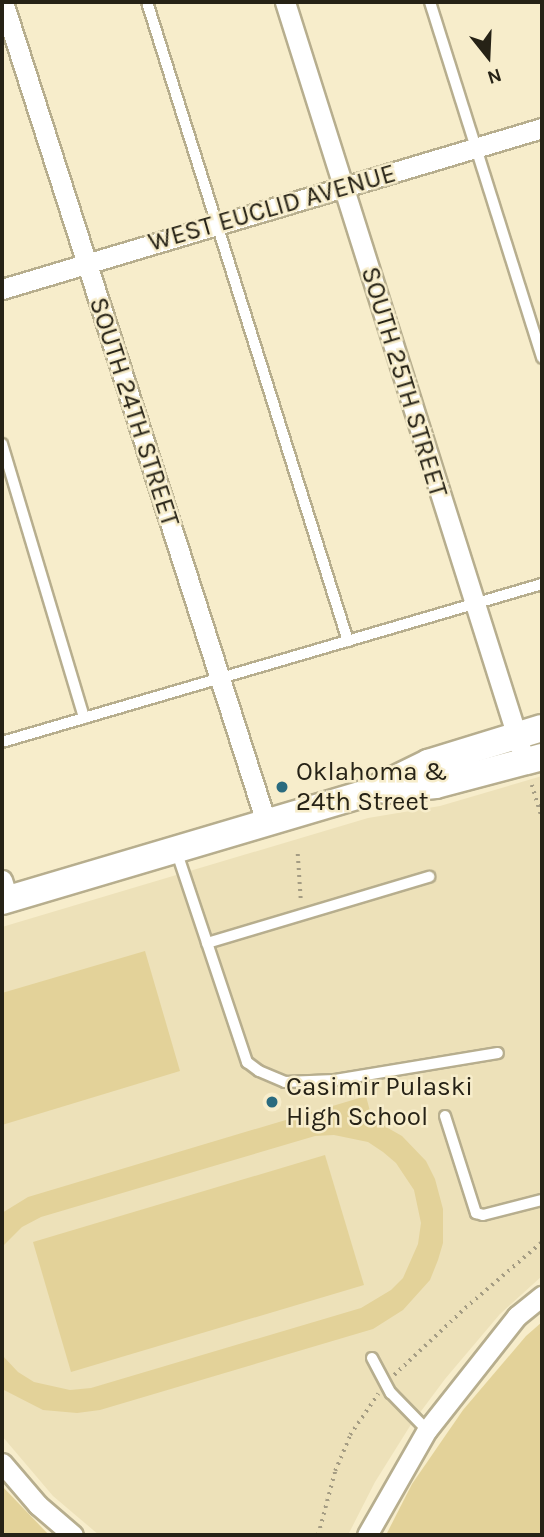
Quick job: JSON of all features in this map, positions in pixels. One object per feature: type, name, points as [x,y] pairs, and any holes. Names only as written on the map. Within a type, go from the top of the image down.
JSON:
[{"type":"main road","points":[[4,893],[176,849],[369,792],[428,763],[542,728]]},
{"type":"main road","points":[[369,792],[436,785],[533,768]]},
{"type":"street","name":"SOUTH 24TH STREET","points":[[3,2],[266,822]]},
{"type":"street","name":"SOUTH 25TH STREET","points":[[285,2],[474,605],[517,736],[533,768]]},
{"type":"street","name":"WEST EUCLID AVENUE","points":[[2,289],[542,128]]},
{"type":"street","points":[[367,1535],[427,1430],[517,1316],[542,1296]]},
{"type":"street","points":[[2,1462],[38,1505],[73,1535]]},
{"type":"lane","points":[[147,2],[348,641]]},
{"type":"lane","points":[[430,2],[542,358]]},
{"type":"lane","points":[[2,444],[84,718]]},
{"type":"lane","points":[[2,742],[542,584]]},
{"type":"lane","points":[[176,849],[247,1062],[285,1082],[335,1080],[498,1053]]},
{"type":"lane","points":[[207,943],[429,877]]},
{"type":"lane","points":[[445,1116],[476,1213],[483,1215],[542,1200]]},
{"type":"lane","points":[[372,1357],[386,1384],[427,1430]]},
{"type":"path","points":[[533,768],[542,817]]},
{"type":"path","points":[[298,854],[302,915]]},
{"type":"path","points":[[318,1535],[335,1471],[350,1435],[386,1384],[465,1308],[542,1242]]},
{"type":"shaded area","name":"Casimir Pulaski High School","points":[[542,776],[542,1276],[500,1314],[445,1379],[410,1426],[375,1482],[348,1535],[99,1535],[53,1496],[2,1436],[2,927],[368,818],[440,806]]},
{"type":"shaded area","points":[[145,951],[180,1071],[2,1125],[2,993]]},
{"type":"shaded area","points":[[366,1096],[372,1119],[402,1136],[426,1161],[435,1179],[443,1209],[443,1243],[438,1260],[430,1280],[403,1310],[373,1329],[100,1410],[77,1413],[43,1410],[2,1389],[2,1355],[18,1372],[34,1382],[70,1390],[91,1388],[361,1308],[391,1290],[403,1278],[418,1244],[421,1223],[414,1190],[396,1163],[383,1152],[368,1142],[334,1135],[315,1136],[41,1217],[22,1227],[2,1247],[2,1213],[28,1197]]},
{"type":"shaded area","points":[[325,1155],[364,1285],[71,1372],[33,1242]]},
{"type":"shaded area","points":[[542,1322],[542,1535],[386,1535],[412,1484],[463,1410],[526,1336]]},
{"type":"shaded area","points":[[2,1486],[49,1535],[2,1535]]},
{"type":"place","name":"Oklahoma & 24th Street","points":[[282,787]]},
{"type":"place","name":"Casimir Pulaski High School","points":[[272,1102]]}]
